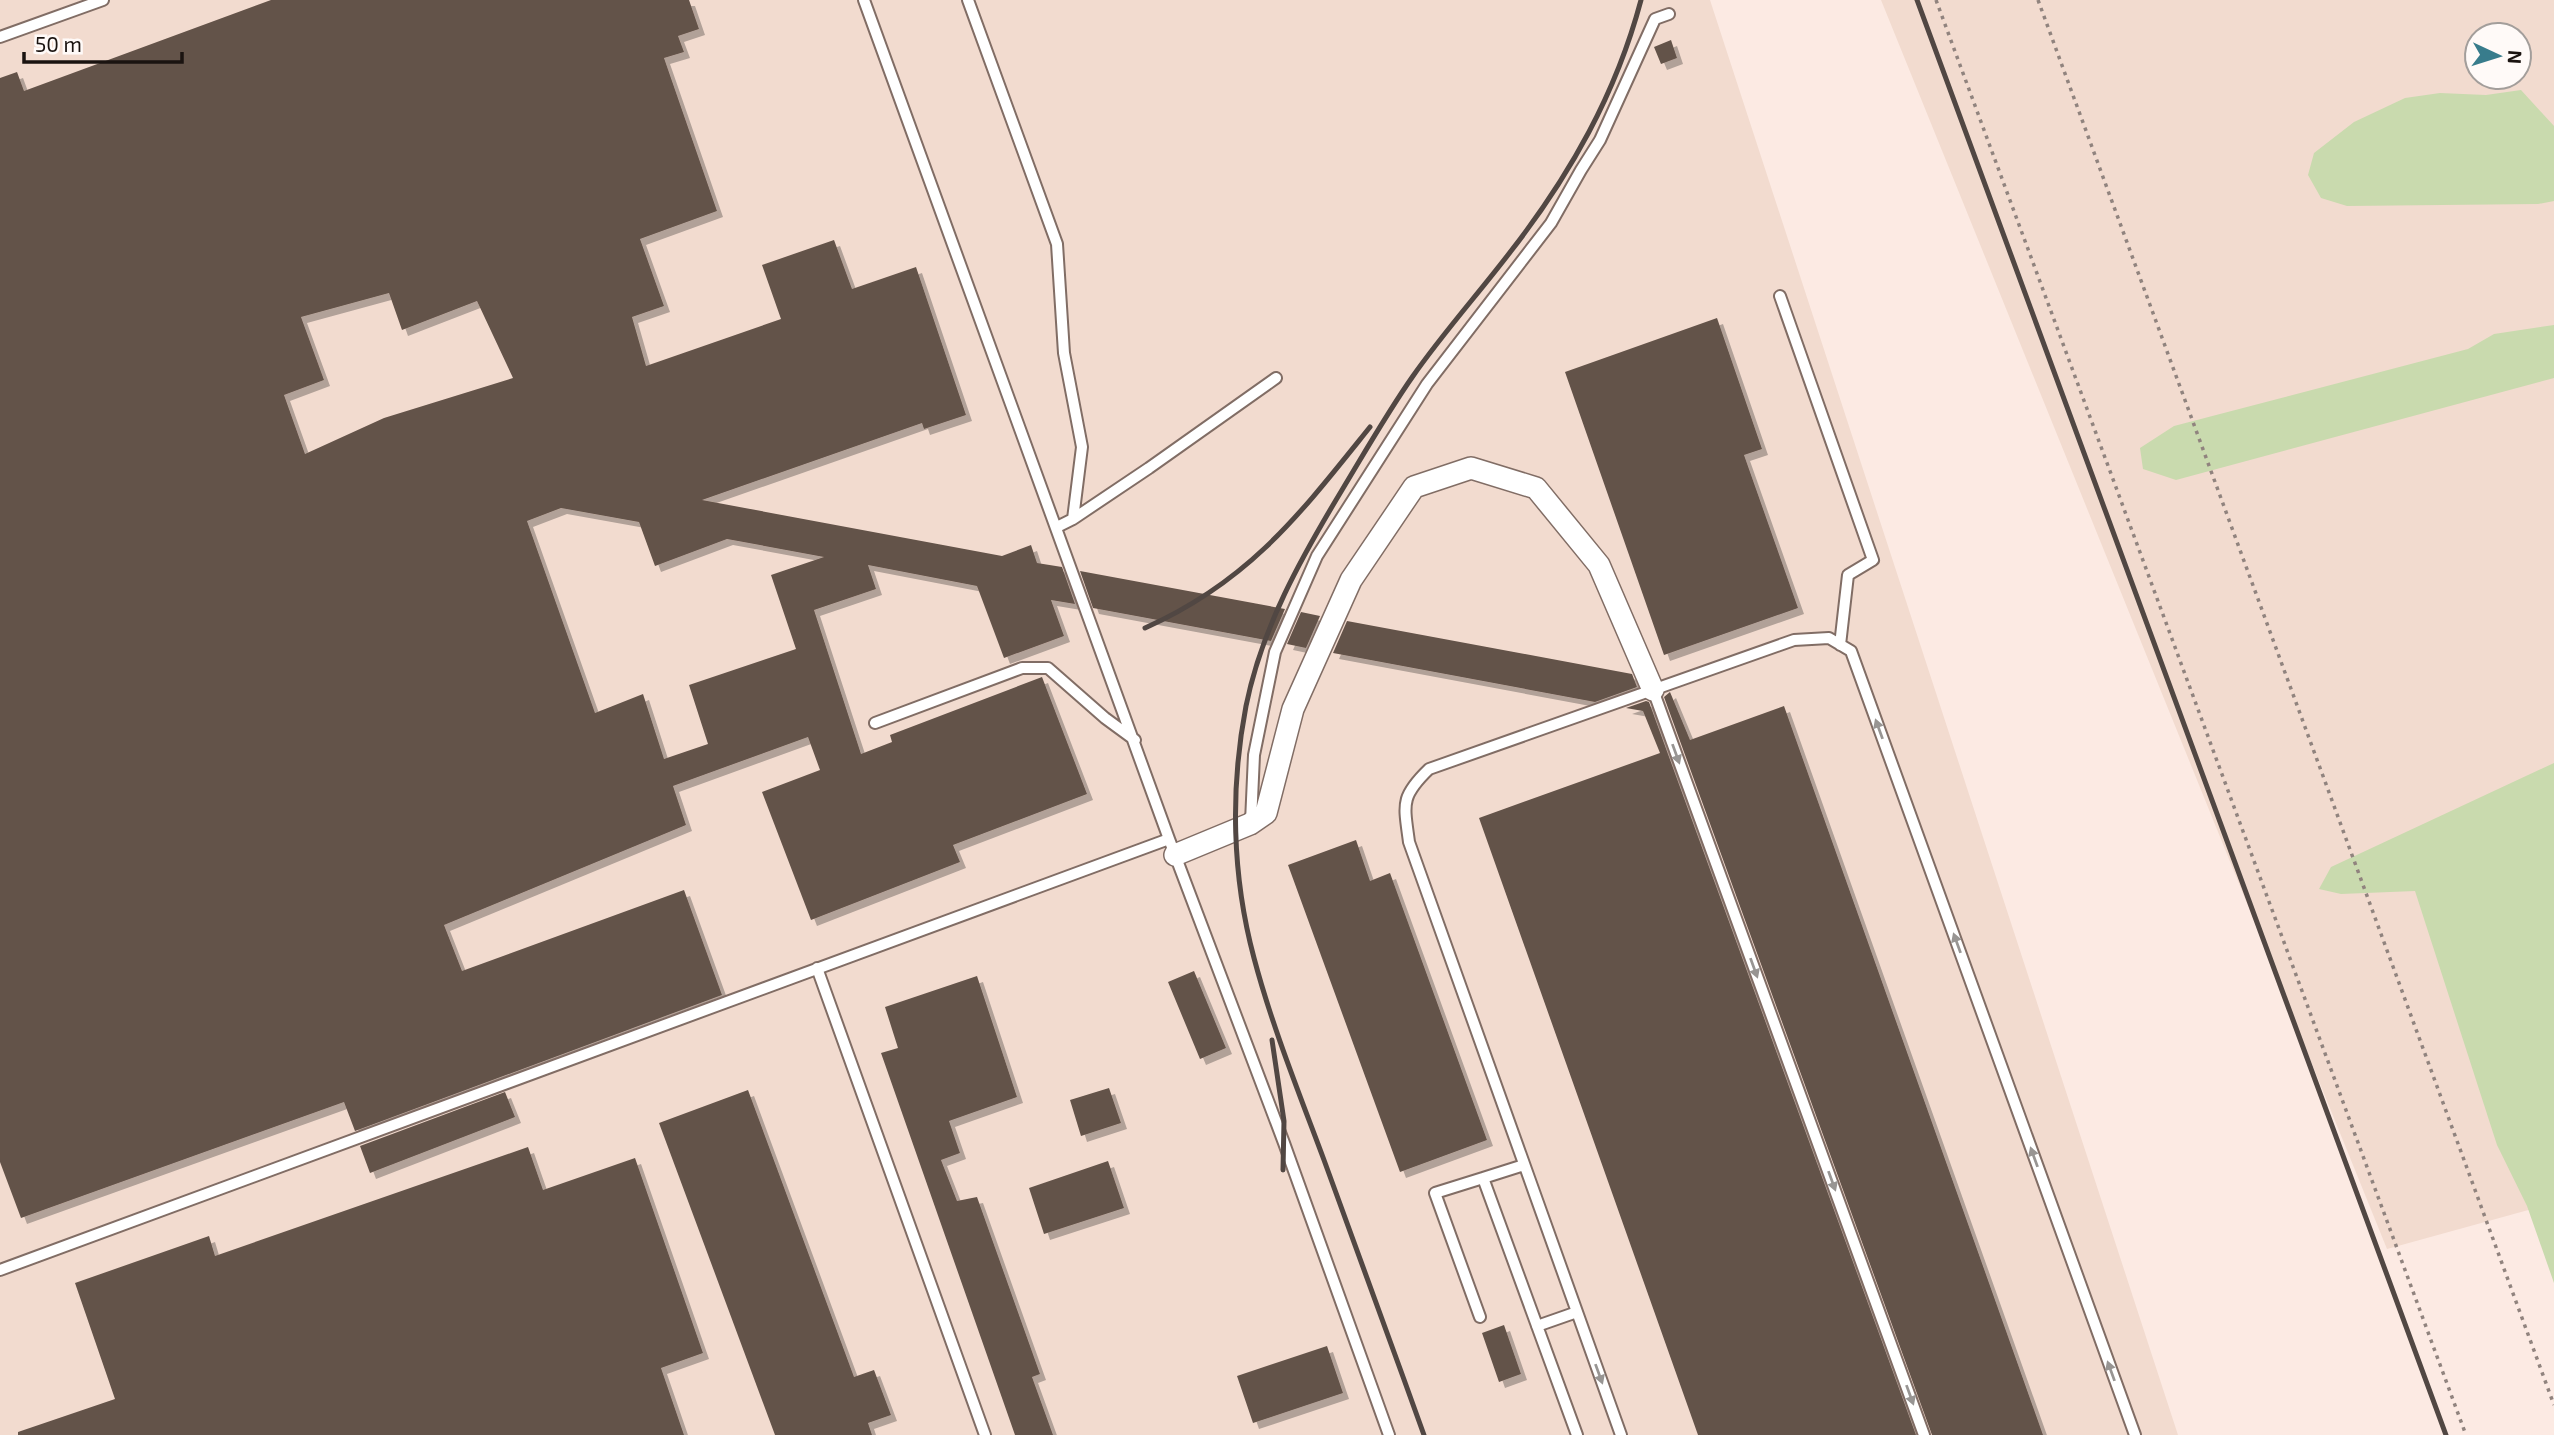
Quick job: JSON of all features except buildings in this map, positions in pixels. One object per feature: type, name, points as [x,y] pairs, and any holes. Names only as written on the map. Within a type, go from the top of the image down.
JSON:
[{"type":"street","points":[[1172,847],[1251,824],[1266,813],[1293,709],[1351,580],[1414,487],[1471,468],[1536,488],[1599,565],[1653,690]]},
{"type":"lane","points":[[0,37],[103,0]]},
{"type":"lane","points":[[864,0],[1389,1435]]},
{"type":"lane","points":[[968,0],[1057,244],[1064,353],[1082,447],[1073,519]]},
{"type":"lane","points":[[1251,824],[1254,755],[1275,652],[1317,556],[1427,384],[1551,223],[1600,140],[1655,19],[1669,14]]},
{"type":"lane","points":[[1780,296],[1873,560],[1848,575],[1840,645]]},
{"type":"lane","points":[[1058,527],[1149,468],[1276,378]]},
{"type":"lane","points":[[1621,1435],[1409,842],[1405,807],[1409,788],[1429,769],[1794,640],[1829,638],[1851,652],[2135,1435]]},
{"type":"lane","points":[[875,723],[1022,668],[1048,668],[1105,718],[1135,740]]},
{"type":"lane","points":[[1653,690],[1924,1435]]},
{"type":"lane","points":[[0,1270],[817,968],[1172,847]]},
{"type":"lane","points":[[817,968],[985,1435]]},
{"type":"lane","points":[[1480,1317],[1435,1193],[1524,1165]]},
{"type":"lane","points":[[1483,1178],[1577,1435]]},
{"type":"lane","points":[[1537,1325],[1577,1312]]},
{"type":"path","points":[[1936,0],[2466,1435]]},
{"type":"path","points":[[2038,0],[2554,1405]]},
{"type":"shaded area","points":[[0,0],[1710,0],[2178,1435],[0,1435]]},
{"type":"shaded area","points":[[1881,0],[2554,0],[2554,1203],[2387,1249]]},
{"type":"green space","points":[[2522,91],[2554,126],[2554,201],[2538,204],[2347,206],[2321,198],[2308,175],[2314,153],[2354,122],[2405,98],[2440,93],[2486,95]]},
{"type":"green space","points":[[2554,325],[2554,378],[2176,480],[2143,469],[2140,448],[2174,426],[2468,349],[2494,334]]},
{"type":"green space","points":[[2554,763],[2554,1283],[2527,1206],[2497,1145],[2415,891],[2341,894],[2319,889],[2331,867]]},
{"type":"railway","points":[[1424,1435],[1286,1059],[1254,958],[1241,896],[1236,832],[1237,769],[1241,737],[1246,706],[1262,648],[1312,541],[1413,376],[1553,193],[1604,101],[1631,35],[1641,0]]},
{"type":"railway","points":[[1917,0],[2446,1435]]},
{"type":"railway","points":[[1145,628],[1215,589],[1244,567],[1296,516],[1370,427]]},
{"type":"railway","points":[[1272,1040],[1284,1121],[1283,1170]]}]
